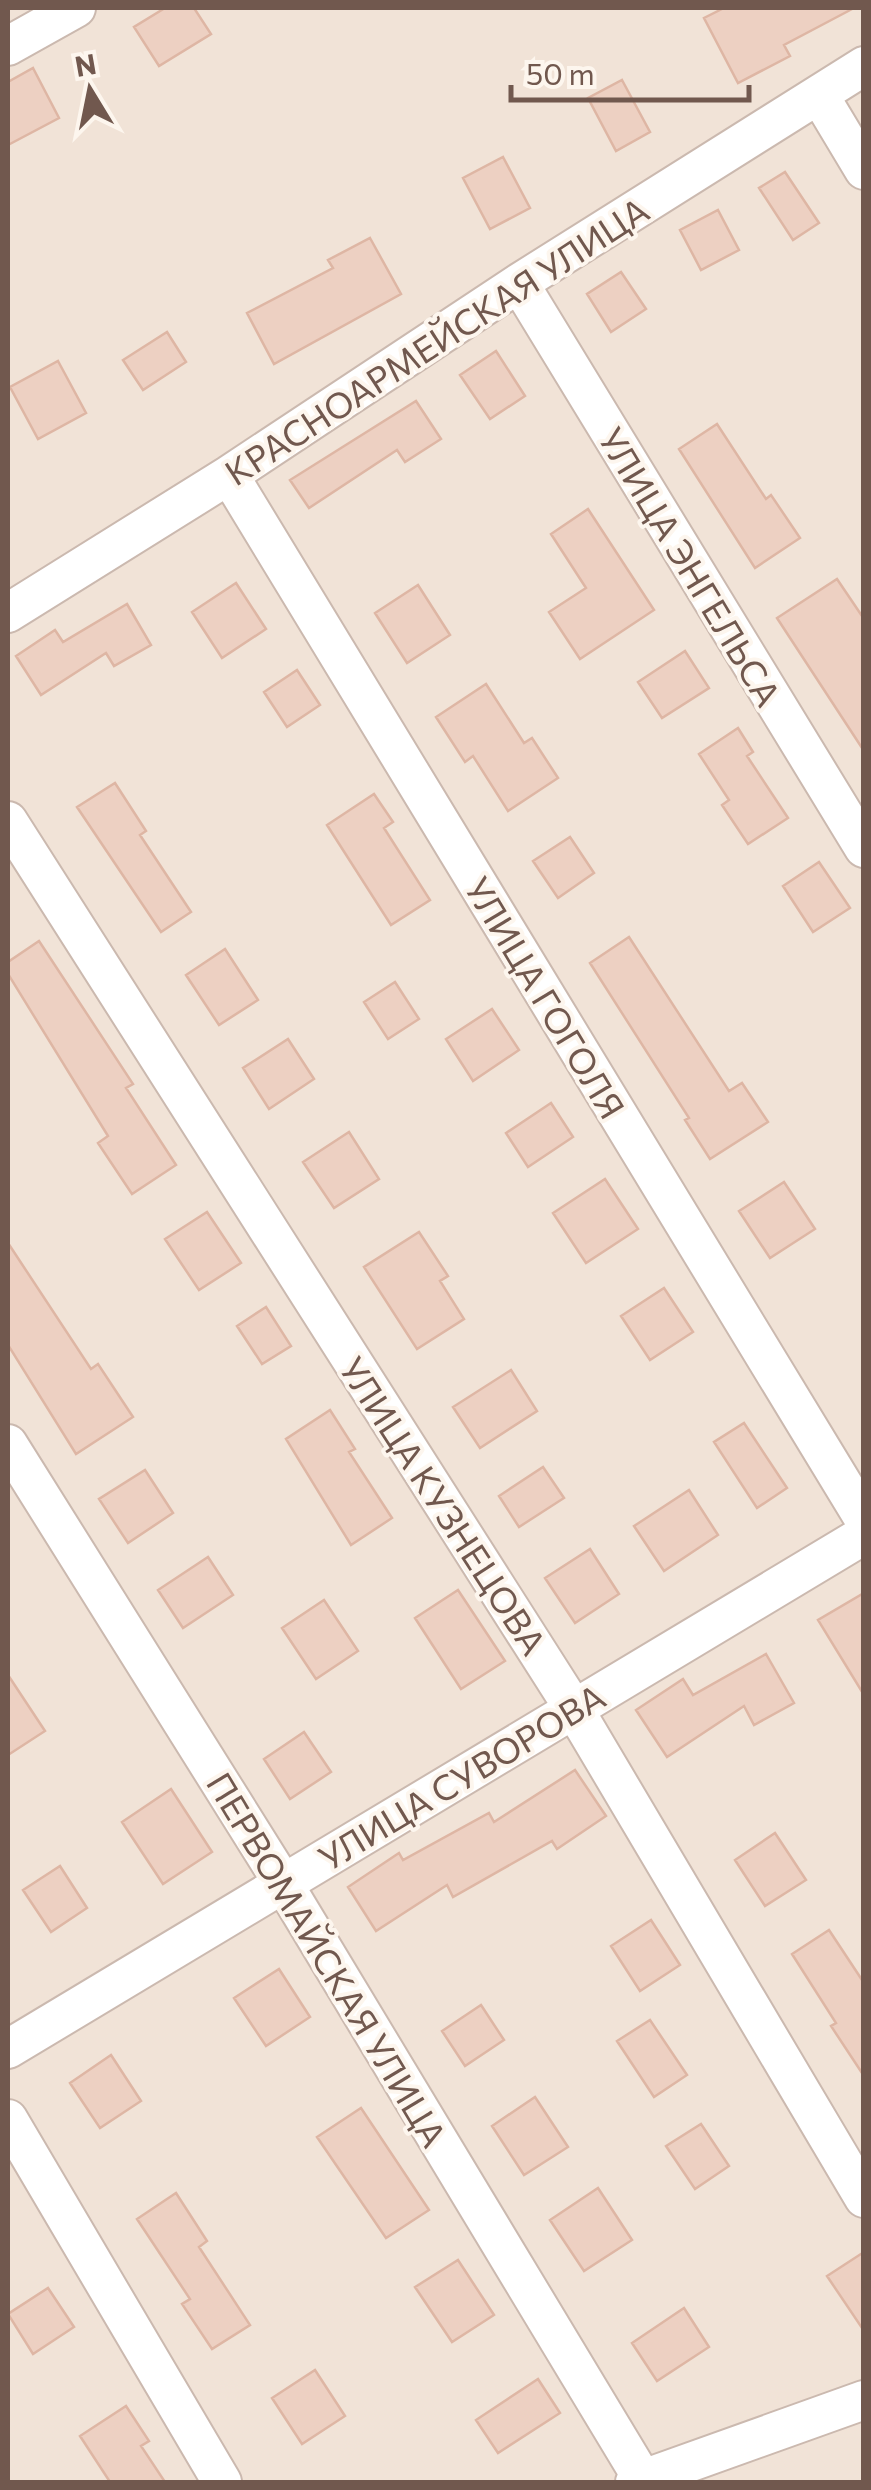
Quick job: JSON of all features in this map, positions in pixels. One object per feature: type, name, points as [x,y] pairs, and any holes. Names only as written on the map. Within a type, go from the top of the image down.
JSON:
[{"type":"street","points":[[8,46],[76,8]]},
{"type":"street","name":"КРАСНОАРМЕЙСКАЯ УЛИЦА","points":[[8,612],[229,475],[519,282],[864,66]]},
{"type":"street","points":[[818,95],[864,170]]},
{"type":"street","name":"УЛИЦА ЭНГЕЛЬСА","points":[[519,282],[864,848]]},
{"type":"street","name":"УЛИЦА ГОГОЛЯ","points":[[229,475],[864,1519]]},
{"type":"street","name":"УЛИЦА КУЗНЕЦОВА","points":[[8,822],[574,1709],[864,2198]]},
{"type":"street","name":"ПЕРВОМАЙСКАЯ УЛИЦА","points":[[8,1444],[283,1883],[638,2480]]},
{"type":"street","name":"УЛИЦА СУВОРОВА","points":[[8,2049],[864,1534]]},
{"type":"street","points":[[8,2119],[222,2482]]},
{"type":"street","points":[[638,2480],[864,2400]]},
{"type":"shaded area","points":[[8,8],[863,8],[863,2482],[8,2482]]},
{"type":"building","points":[[165,8],[194,8],[211,34],[159,66],[134,27]]},
{"type":"building","points":[[724,8],[854,8],[784,45],[790,56],[738,83],[704,18]]},
{"type":"building","points":[[33,68],[59,118],[8,145],[8,82]]},
{"type":"building","points":[[622,80],[650,132],[616,151],[588,98]]},
{"type":"building","points":[[503,157],[530,208],[490,229],[463,178]]},
{"type":"building","points":[[785,172],[819,223],[793,240],[759,188]]},
{"type":"building","points":[[718,210],[739,250],[701,270],[680,230]]},
{"type":"building","points":[[370,238],[401,294],[274,364],[247,313],[333,268],[328,260]]},
{"type":"building","points":[[621,272],[646,309],[611,332],[587,294]]},
{"type":"building","points":[[167,332],[186,362],[143,390],[123,360]]},
{"type":"building","points":[[496,351],[525,396],[490,419],[460,375]]},
{"type":"building","points":[[58,361],[86,413],[38,439],[10,387]]},
{"type":"building","points":[[416,401],[441,439],[405,462],[397,450],[309,508],[290,480]]},
{"type":"building","points":[[717,424],[766,499],[771,495],[800,538],[755,568],[679,449]]},
{"type":"building","points":[[588,509],[654,610],[580,659],[549,612],[586,588],[551,534]]},
{"type":"building","points":[[837,579],[864,619],[864,751],[777,618]]},
{"type":"building","points":[[236,583],[266,629],[222,658],[192,612]]},
{"type":"building","points":[[418,585],[450,635],[407,663],[375,613]]},
{"type":"building","points":[[127,604],[151,645],[114,666],[106,653],[41,695],[16,656],[55,630],[63,642]]},
{"type":"building","points":[[685,651],[709,688],[662,718],[638,682]]},
{"type":"building","points":[[297,670],[320,705],[287,727],[264,692]]},
{"type":"building","points":[[486,684],[524,743],[532,738],[558,778],[508,811],[473,756],[465,762],[436,717]]},
{"type":"building","points":[[738,728],[753,752],[747,756],[788,818],[748,844],[722,805],[729,800],[699,754]]},
{"type":"building","points":[[115,783],[146,831],[140,835],[191,912],[161,932],[77,807]]},
{"type":"building","points":[[374,794],[393,822],[384,828],[430,900],[391,925],[327,825]]},
{"type":"building","points":[[570,837],[594,873],[558,898],[533,861]]},
{"type":"building","points":[[819,862],[850,908],[813,932],[783,886]]},
{"type":"building","points":[[629,937],[729,1091],[742,1083],[768,1122],[710,1159],[685,1120],[689,1118],[590,963]]},
{"type":"building","points":[[39,941],[133,1084],[126,1088],[176,1165],[132,1194],[98,1143],[108,1136],[8,974],[8,962]]},
{"type":"building","points":[[225,949],[258,1000],[219,1025],[186,975]]},
{"type":"building","points":[[395,982],[419,1019],[388,1039],[364,1002]]},
{"type":"building","points":[[492,1009],[519,1050],[473,1081],[446,1039]]},
{"type":"building","points":[[288,1039],[314,1079],[269,1109],[243,1068]]},
{"type":"building","points":[[551,1103],[573,1137],[528,1167],[506,1133]]},
{"type":"building","points":[[349,1132],[379,1179],[334,1208],[303,1162]]},
{"type":"building","points":[[605,1179],[638,1229],[586,1263],[553,1213]]},
{"type":"building","points":[[784,1182],[815,1229],[770,1258],[739,1211]]},
{"type":"building","points":[[207,1212],[241,1263],[199,1290],[165,1239]]},
{"type":"building","points":[[419,1232],[448,1276],[440,1281],[464,1319],[417,1349],[364,1267]]},
{"type":"building","points":[[8,1243],[91,1369],[98,1364],[133,1417],[76,1454],[8,1345]]},
{"type":"building","points":[[664,1288],[693,1332],[650,1360],[621,1316]]},
{"type":"building","points":[[266,1307],[291,1346],[262,1364],[237,1326]]},
{"type":"building","points":[[511,1370],[537,1411],[480,1448],[453,1407]]},
{"type":"building","points":[[330,1410],[355,1449],[349,1452],[392,1518],[351,1545],[286,1439]]},
{"type":"building","points":[[744,1423],[787,1488],[757,1508],[714,1442]]},
{"type":"building","points":[[543,1467],[564,1498],[519,1527],[499,1496]]},
{"type":"building","points":[[145,1470],[173,1513],[128,1543],[99,1499]]},
{"type":"building","points":[[689,1490],[718,1535],[664,1571],[634,1526]]},
{"type":"building","points":[[590,1549],[619,1594],[575,1623],[545,1578]]},
{"type":"building","points":[[208,1557],[233,1595],[183,1628],[158,1590]]},
{"type":"building","points":[[458,1590],[505,1661],[461,1689],[415,1618]]},
{"type":"building","points":[[864,1593],[864,1695],[818,1620]]},
{"type":"building","points":[[324,1600],[358,1651],[316,1679],[282,1628]]},
{"type":"building","points":[[766,1654],[794,1703],[754,1725],[744,1706],[667,1757],[636,1710],[683,1679],[693,1695]]},
{"type":"building","points":[[8,1675],[45,1731],[8,1755]]},
{"type":"building","points":[[304,1732],[331,1772],[290,1799],[264,1759]]},
{"type":"building","points":[[575,1770],[606,1816],[557,1849],[552,1841],[453,1897],[447,1885],[376,1931],[348,1887],[399,1853],[403,1860],[489,1813],[494,1822]]},
{"type":"building","points":[[171,1789],[212,1852],[163,1884],[122,1822]]},
{"type":"building","points":[[775,1833],[806,1880],[765,1906],[735,1860]]},
{"type":"building","points":[[60,1866],[87,1908],[51,1932],[23,1890]]},
{"type":"building","points":[[651,1920],[680,1965],[640,1991],[611,1946]]},
{"type":"building","points":[[829,1930],[864,1983],[864,2076],[831,2026],[836,2023],[792,1954]]},
{"type":"building","points":[[279,1969],[310,2017],[266,2046],[234,1998]]},
{"type":"building","points":[[481,2005],[504,2040],[465,2066],[442,2031]]},
{"type":"building","points":[[650,2020],[687,2075],[654,2097],[617,2041]]},
{"type":"building","points":[[111,2055],[141,2101],[100,2128],[70,2083]]},
{"type":"building","points":[[535,2097],[568,2147],[524,2175],[492,2126]]},
{"type":"building","points":[[361,2108],[429,2210],[386,2238],[317,2137]]},
{"type":"building","points":[[701,2124],[729,2166],[695,2189],[666,2146]]},
{"type":"building","points":[[598,2188],[632,2240],[584,2271],[550,2220]]},
{"type":"building","points":[[176,2193],[207,2241],[199,2247],[250,2325],[212,2349],[182,2304],[190,2299],[137,2219]]},
{"type":"building","points":[[864,2252],[864,2331],[827,2276]]},
{"type":"building","points":[[458,2260],[494,2315],[452,2342],[415,2287]]},
{"type":"building","points":[[48,2288],[74,2327],[33,2354],[8,2314]]},
{"type":"building","points":[[684,2308],[709,2347],[657,2381],[632,2343]]},
{"type":"building","points":[[315,2370],[345,2416],[302,2444],[272,2398]]},
{"type":"building","points":[[538,2379],[560,2413],[498,2453],[476,2420]]},
{"type":"building","points":[[126,2406],[149,2441],[141,2446],[165,2482],[110,2482],[80,2436]]}]
